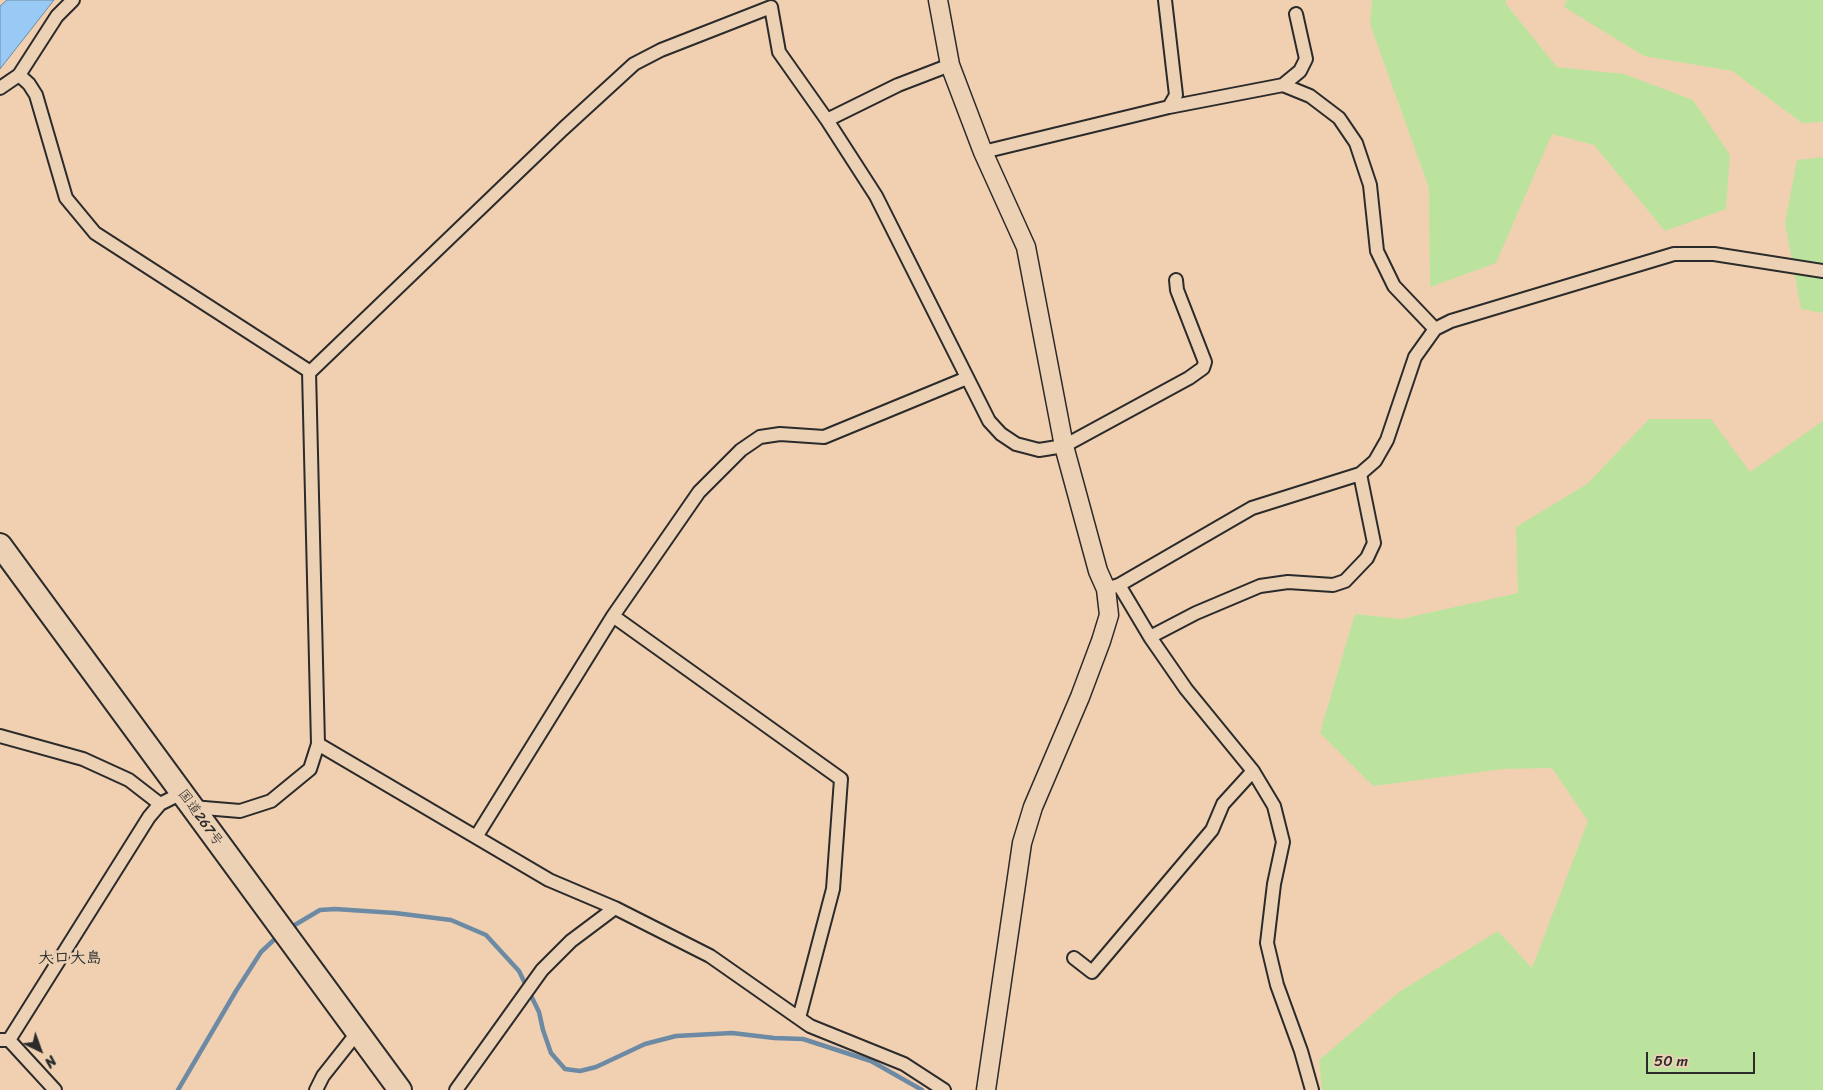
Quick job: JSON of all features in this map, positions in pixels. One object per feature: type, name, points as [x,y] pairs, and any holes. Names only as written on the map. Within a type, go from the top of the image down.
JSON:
[{"type":"highway","name":"国道267号","points":[[0,545],[400,1090]]},
{"type":"street","points":[[0,88],[18,75],[57,16],[73,0]]},
{"type":"street","points":[[938,0],[950,64],[983,152],[1026,247],[1064,446],[1098,571],[1113,587],[1186,688],[1253,771],[1274,806],[1283,842],[1274,884],[1267,943],[1277,985],[1301,1051],[1312,1090]]},
{"type":"street","points":[[1165,0],[1176,94],[1169,107]]},
{"type":"street","points":[[54,1090],[5,1040],[149,817],[160,804],[187,800],[240,811],[271,801],[310,769],[318,744],[309,373],[563,129],[634,64],[661,50],[772,4],[779,52],[827,120],[876,196],[989,421],[1001,434],[1016,444],[1039,450],[1064,446],[1189,378],[1203,368],[1205,362],[1177,290],[1176,280]]},
{"type":"street","points":[[983,152],[1169,107],[1283,85],[1300,71],[1306,59],[1296,14]]},
{"type":"street","points":[[827,120],[898,85],[950,64]]},
{"type":"street","points":[[18,75],[29,84],[36,95],[66,198],[95,233],[309,373]]},
{"type":"street","points":[[1283,85],[1310,96],[1338,118],[1356,143],[1370,185],[1377,252],[1394,286],[1435,329]]},
{"type":"street","points":[[1113,587],[1252,508],[1360,474],[1375,461],[1387,440],[1415,357],[1435,329],[1451,321],[1674,254],[1714,254],[1823,271]]},
{"type":"street","points":[[476,837],[614,616],[699,492],[741,450],[760,437],[780,434],[824,437],[967,378]]},
{"type":"street","points":[[1150,637],[1196,613],[1260,586],[1288,582],[1333,586],[1345,581],[1367,558],[1374,543],[1360,474]]},
{"type":"street","points":[[986,1090],[1022,843],[1033,807],[1080,697],[1101,641],[1109,615],[1113,587]]},
{"type":"street","points":[[614,616],[841,779],[833,889],[799,1018]]},
{"type":"street","points":[[0,736],[83,759],[129,780],[160,804]]},
{"type":"street","points":[[318,744],[549,880],[615,908],[710,956],[810,1026],[904,1064],[944,1090]]},
{"type":"street","points":[[1074,958],[1092,972],[1212,830],[1223,804],[1253,771]]},
{"type":"street","points":[[456,1090],[542,970],[571,941],[615,908]]},
{"type":"street","points":[[316,1090],[323,1076],[357,1033]]},
{"type":"green space","points":[[1372,0],[1506,0],[1506,4],[1557,67],[1624,74],[1693,100],[1730,155],[1726,209],[1665,231],[1594,145],[1552,134],[1496,263],[1430,287],[1429,188],[1370,24]]},
{"type":"green space","points":[[1567,0],[1823,0],[1823,122],[1802,123],[1732,71],[1644,56],[1564,7]]},
{"type":"green space","points":[[1823,157],[1823,313],[1801,309],[1785,223],[1797,160]]},
{"type":"green space","points":[[1649,419],[1711,419],[1750,472],[1823,421],[1823,1090],[1322,1090],[1319,1060],[1399,992],[1498,931],[1532,968],[1588,821],[1552,768],[1503,769],[1373,786],[1320,733],[1355,614],[1401,619],[1518,593],[1516,527],[1587,484]]},
{"type":"water","points":[[7,0],[54,0],[0,69],[0,6]]},
{"type":"waterway","points":[[288,929],[320,910],[335,909],[395,913],[451,920],[486,935],[519,971],[539,1012],[551,1053],[565,1069],[580,1071],[596,1067],[645,1044],[676,1036],[732,1033],[803,1039],[871,1061],[922,1090]]},
{"type":"waterway","points":[[178,1090],[261,952],[278,936]]},
{"type":"district","name":"大口大島","points":[[70,959]]}]
